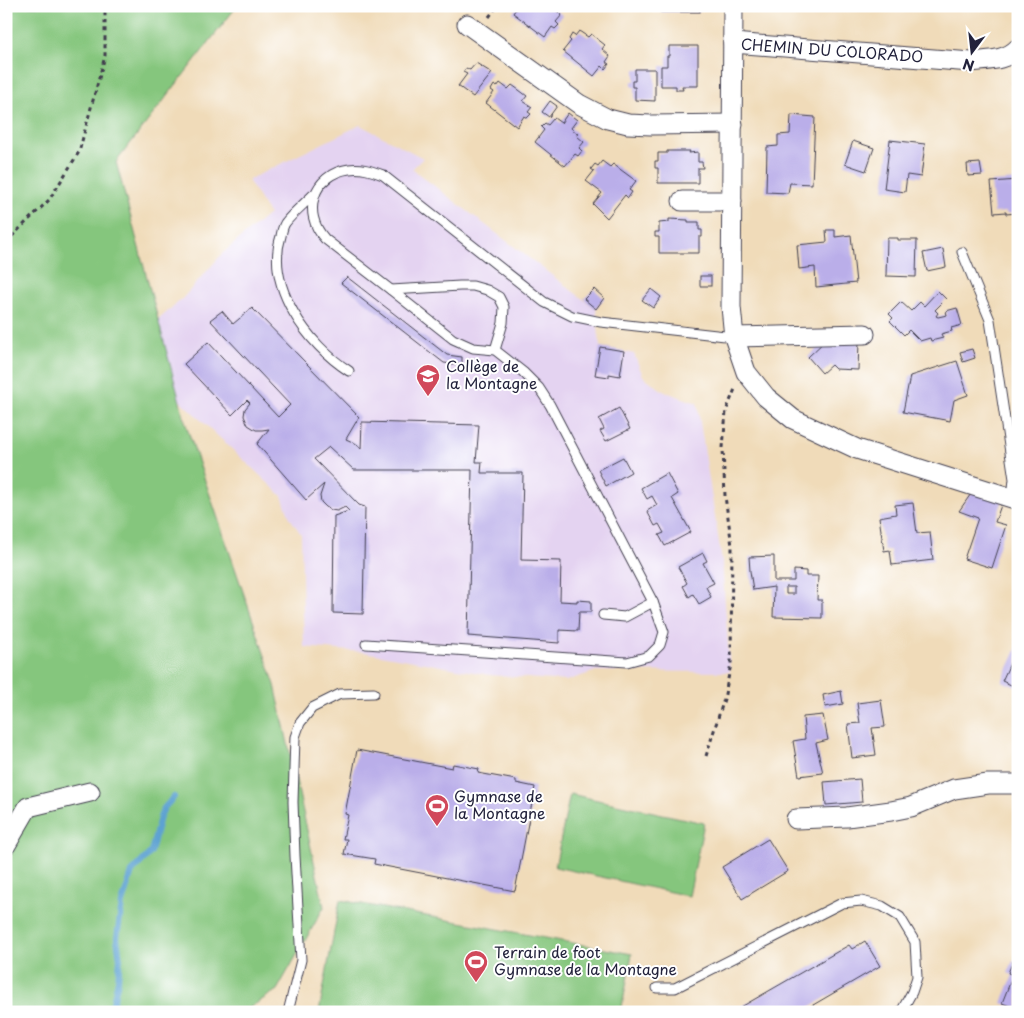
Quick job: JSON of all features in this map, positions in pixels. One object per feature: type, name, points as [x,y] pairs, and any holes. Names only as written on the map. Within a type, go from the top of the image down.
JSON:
[{"type":"street","name":"CHEMIN DU COLORADO","points":[[733,6],[731,307],[734,337],[746,372],[766,397],[794,419],[822,433],[857,449],[1015,499]]},
{"type":"street","points":[[467,24],[579,104],[608,119],[628,124],[650,125],[733,124]]},
{"type":"street","name":"CHEMIN DU COLORADO","points":[[733,43],[971,62],[995,60],[1008,56],[1018,48]]},
{"type":"street","points":[[682,201],[732,201]]},
{"type":"street","points":[[734,337],[865,334]]},
{"type":"street","points":[[796,819],[848,817],[891,811],[911,807],[954,789],[988,784],[1018,784]]},
{"type":"street","points":[[6,845],[28,807],[90,792]]},
{"type":"lane","points":[[348,371],[336,363],[314,342],[292,310],[277,270],[278,245],[285,222],[314,194],[321,182],[332,173],[349,168],[367,169],[383,175],[544,302],[572,316],[601,322],[734,337]]},
{"type":"lane","points":[[314,194],[312,208],[318,232],[324,239],[453,339],[473,348],[495,350],[523,372],[539,388],[550,405],[653,602],[664,632],[660,645],[649,656],[627,662],[366,644]]},
{"type":"lane","points":[[962,252],[990,320],[1014,479],[1015,499]]},
{"type":"lane","points":[[391,290],[460,286],[473,286],[487,290],[499,297],[504,307],[503,323],[495,350]]},
{"type":"lane","points":[[603,615],[625,617],[653,602]]},
{"type":"lane","points":[[288,1012],[301,960],[294,856],[295,737],[300,723],[312,708],[340,694],[374,693]]},
{"type":"lane","points":[[657,988],[675,988],[842,903],[861,901],[882,906],[900,916],[915,942],[917,977],[912,992],[901,1012]]},
{"type":"path","points":[[6,242],[49,200],[79,152],[105,56],[105,6]]},
{"type":"path","points":[[706,756],[724,698],[731,664],[732,546],[725,496],[723,448],[726,411],[738,383],[746,372]]},
{"type":"shaded area","name":"Collège de la Montagne","points":[[360,125],[423,158],[412,169],[596,309],[600,347],[634,354],[643,376],[663,391],[697,403],[722,562],[730,672],[596,671],[566,681],[490,675],[364,652],[304,647],[301,534],[290,518],[282,496],[125,349],[183,298],[223,253],[269,214],[248,180]]},
{"type":"green space","points":[[6,6],[237,6],[116,162],[187,428],[275,685],[324,907],[277,990],[243,1012],[6,1012]]},
{"type":"green space","points":[[570,794],[704,823],[689,896],[555,867]]},
{"type":"green space","name":"Terrain de foot Gymnase de la Montagne","points":[[340,900],[632,954],[621,1012],[319,1012]]},
{"type":"building","points":[[518,6],[554,6],[553,8],[562,15],[556,22],[559,25],[555,29],[552,27],[545,37],[513,13]]},
{"type":"building","points":[[661,6],[700,6],[700,12],[661,12]]},
{"type":"building","points":[[579,31],[588,37],[591,34],[605,45],[602,49],[610,56],[606,62],[609,64],[605,69],[602,66],[594,76],[563,51],[571,41],[569,39],[572,34],[575,36]]},
{"type":"building","points":[[669,46],[698,46],[698,86],[682,86],[683,90],[676,90],[676,86],[661,86],[661,66],[667,66]]},
{"type":"building","points":[[476,63],[492,73],[473,97],[458,86],[467,74],[463,72],[466,68],[470,70]]},
{"type":"building","points":[[635,69],[655,69],[655,101],[635,100],[635,87],[632,87],[632,81],[635,81]]},
{"type":"building","points":[[500,83],[508,89],[512,85],[527,96],[523,101],[532,107],[528,112],[531,114],[527,118],[524,116],[517,127],[486,103],[494,92],[491,90],[494,85],[497,87]]},
{"type":"building","points":[[550,101],[557,106],[549,117],[542,112]]},
{"type":"building","points":[[568,113],[577,120],[571,128],[584,142],[579,148],[582,151],[578,156],[575,154],[565,166],[535,142],[544,130],[541,127],[545,123],[548,125],[554,118],[561,123]]},
{"type":"building","points":[[791,115],[815,117],[812,184],[790,183],[788,193],[766,192],[767,147],[778,146],[778,135],[790,134]]},
{"type":"building","points":[[890,140],[925,144],[921,177],[907,175],[905,192],[884,189]]},
{"type":"building","points":[[853,141],[874,148],[866,171],[845,164]]},
{"type":"building","points":[[667,151],[698,152],[698,162],[702,162],[703,168],[698,168],[698,183],[658,183],[658,168],[655,168],[655,161],[658,161],[658,153],[667,153]]},
{"type":"building","points":[[602,161],[610,167],[613,164],[636,181],[629,190],[632,192],[628,198],[625,195],[607,218],[593,204],[602,193],[586,181],[594,171],[591,169],[595,164],[598,166]]},
{"type":"building","points":[[980,163],[982,175],[968,176],[967,164]]},
{"type":"building","points":[[1018,180],[1018,213],[994,213],[991,182]]},
{"type":"building","points":[[669,219],[699,222],[699,230],[702,230],[702,237],[699,237],[699,253],[659,253],[659,237],[655,237],[655,232],[659,232],[659,223],[669,222]]},
{"type":"building","points":[[826,230],[835,230],[835,237],[851,235],[856,283],[816,287],[815,267],[799,269],[797,245],[827,242]]},
{"type":"building","points":[[887,238],[917,240],[916,277],[886,276]]},
{"type":"building","points":[[943,249],[946,267],[927,271],[923,253]]},
{"type":"building","points":[[700,276],[711,276],[711,286],[700,286]]},
{"type":"building","points":[[347,277],[447,355],[462,357],[462,365],[444,363],[341,283]]},
{"type":"building","points":[[594,289],[604,298],[596,309],[584,299]]},
{"type":"building","points":[[651,289],[661,297],[653,308],[642,300]]},
{"type":"building","points":[[938,291],[946,299],[935,310],[938,313],[936,316],[947,315],[946,311],[957,308],[962,325],[951,328],[952,331],[941,334],[943,338],[931,341],[930,338],[920,341],[909,330],[904,335],[890,321],[893,318],[889,314],[901,302],[911,311],[920,302],[924,306]]},
{"type":"building","points":[[252,308],[359,417],[346,439],[357,444],[361,449],[362,422],[479,425],[476,462],[482,462],[481,473],[523,473],[521,560],[561,561],[560,601],[591,601],[591,612],[579,612],[578,631],[559,630],[559,643],[468,636],[472,470],[354,470],[329,447],[314,459],[359,505],[365,507],[363,614],[333,613],[334,516],[349,511],[345,507],[337,511],[331,510],[321,502],[320,496],[324,484],[306,500],[257,444],[269,429],[256,430],[248,425],[244,416],[245,409],[250,403],[247,400],[232,415],[184,364],[208,342],[278,417],[290,405],[210,320],[222,311],[233,324]]},
{"type":"building","points":[[826,340],[859,342],[858,370],[835,369],[831,365],[822,373],[808,357]]},
{"type":"building","points":[[600,347],[624,351],[620,376],[609,374],[609,377],[595,375]]},
{"type":"building","points":[[972,349],[975,358],[963,362],[960,352]]},
{"type":"building","points":[[957,361],[968,395],[954,400],[950,421],[903,412],[910,376]]},
{"type":"building","points":[[619,408],[630,429],[606,441],[600,431],[604,429],[599,419]]},
{"type":"building","points":[[623,457],[631,472],[606,486],[598,470]]},
{"type":"building","points":[[667,473],[678,494],[672,498],[691,532],[665,546],[659,535],[664,533],[659,524],[655,526],[647,511],[657,505],[652,496],[647,499],[641,488]]},
{"type":"building","points":[[975,488],[1004,497],[995,522],[1006,525],[992,568],[964,559],[978,518],[959,511]]},
{"type":"building","points":[[913,503],[917,533],[930,532],[933,560],[892,565],[890,550],[884,551],[879,517],[896,514],[895,505]]},
{"type":"building","points":[[703,553],[707,561],[703,563],[714,583],[706,587],[711,597],[699,604],[693,594],[689,597],[683,586],[687,583],[678,567]]},
{"type":"building","points":[[774,556],[774,581],[794,581],[794,570],[806,571],[806,576],[818,576],[817,600],[822,600],[822,618],[773,617],[774,587],[753,590],[749,557]],"holes":[[[786,587],[794,587],[794,594],[786,594]]]},
{"type":"building","points":[[1018,646],[1018,688],[1002,681]]},
{"type":"building","points":[[841,691],[843,704],[825,707],[823,695]]},
{"type":"building","points":[[881,700],[885,727],[872,728],[876,755],[852,758],[848,724],[860,723],[857,703]]},
{"type":"building","points":[[823,715],[828,740],[816,743],[823,773],[799,776],[793,741],[805,739],[803,717]]},
{"type":"building","name":"Gymnase de la Montagne","points":[[357,750],[452,768],[453,764],[479,769],[478,773],[516,780],[516,783],[535,787],[515,891],[374,864],[375,859],[344,854],[347,839],[343,839],[348,815],[345,814]]},
{"type":"building","points":[[860,779],[862,802],[826,805],[824,782]]},
{"type":"building","points":[[768,839],[788,871],[742,899],[722,867]]},
{"type":"building","points":[[865,941],[880,966],[801,1012],[744,1012],[741,1007],[849,945],[852,949]]},
{"type":"building","points":[[1013,961],[1018,963],[1018,1009],[1002,1003],[1013,975],[1008,973]]},
{"type":"waterway","points":[[111,1012],[118,980],[120,959],[117,938],[122,903],[132,872],[151,852],[160,817],[164,808],[174,797]]},
{"type":"place","name":"Collège de la Montagne","points":[[428,397]]},
{"type":"place","name":"Gymnase de la Montagne","points":[[437,827]]},
{"type":"place","name":"Terrain de foot Gymnase de la Montagne","points":[[476,983]]}]
